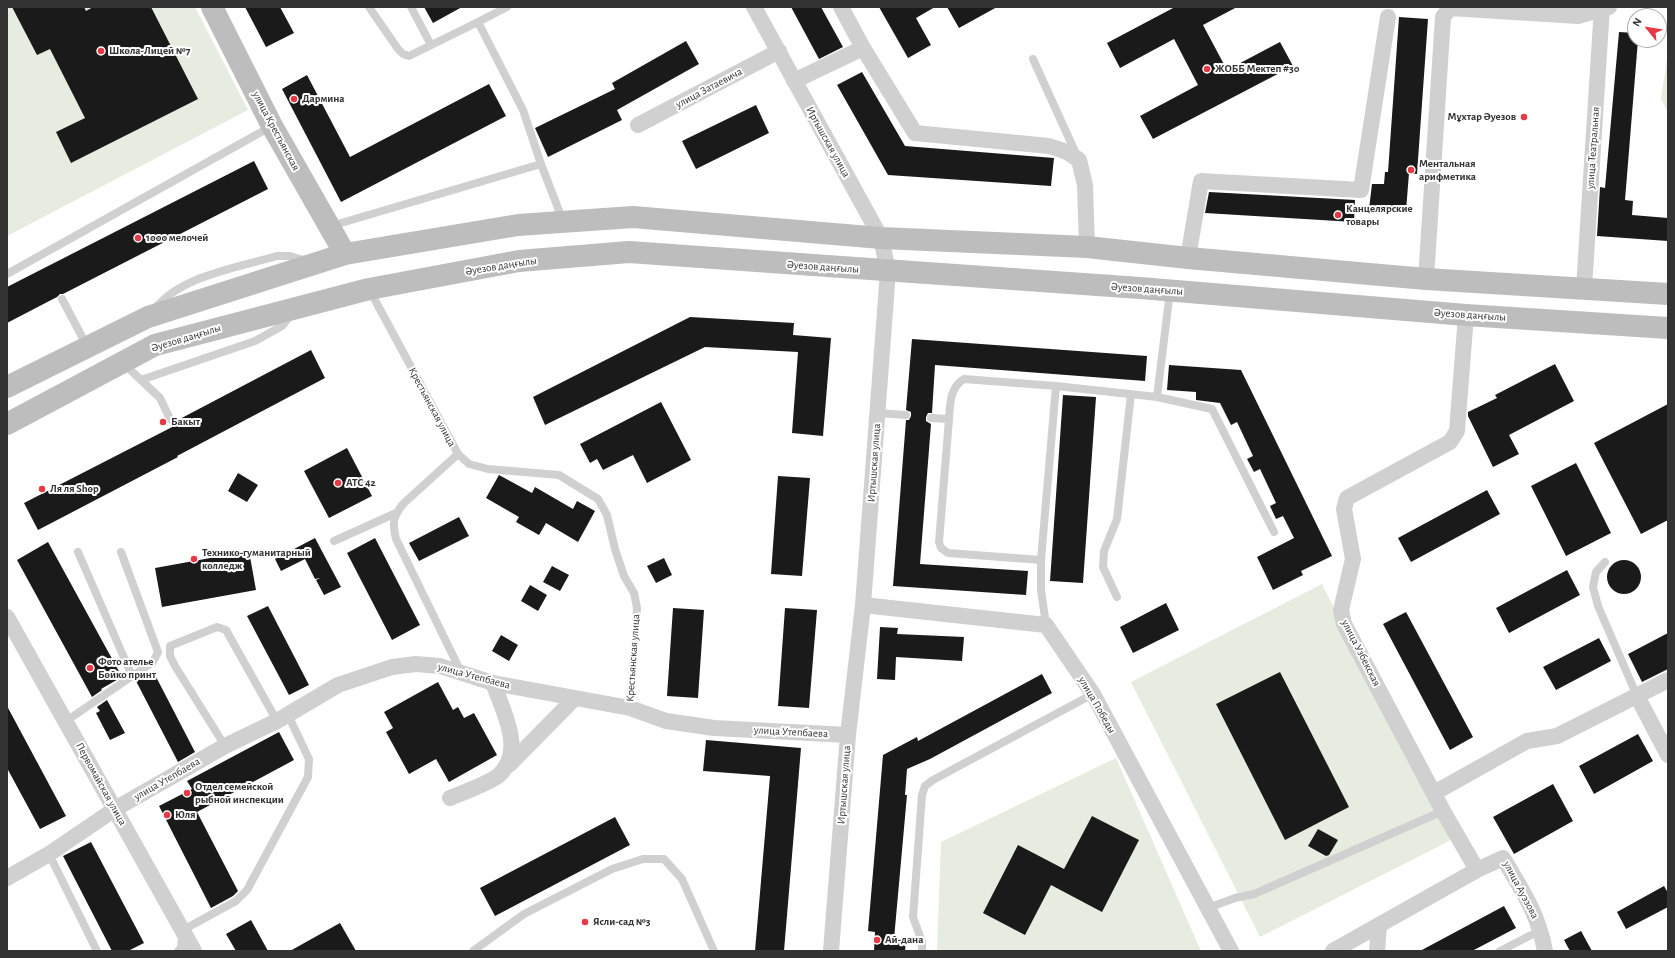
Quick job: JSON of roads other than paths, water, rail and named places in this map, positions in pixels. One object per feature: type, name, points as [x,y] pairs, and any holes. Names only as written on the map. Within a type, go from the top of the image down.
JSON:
[{"type":"main road","name":"улица Крестьянская","points":[[212,7],[272,126],[344,254]]},
{"type":"main road","points":[[7,387],[148,317],[344,254],[518,225],[633,217],[881,238],[1087,247],[1188,258],[1426,279],[1668,294]]},
{"type":"main road","name":"Әуезов даңғылы","points":[[7,424],[155,345],[369,289],[519,261],[629,252],[1170,290],[1466,315],[1668,328]]},
{"type":"street","name":"Иртышская улица","points":[[754,7],[881,238],[888,271],[863,605],[848,735],[831,951]]},
{"type":"street","points":[[841,7],[863,48],[915,133],[1049,146],[1067,152],[1079,160],[1085,185],[1087,247]]},
{"type":"street","points":[[1426,279],[1443,17],[1450,8],[1578,16],[1604,8]]},
{"type":"street","name":"улица Театральная","points":[[1584,288],[1604,8]]},
{"type":"street","points":[[1188,258],[1201,181],[1361,190],[1388,17]]},
{"type":"street","points":[[794,81],[863,48]]},
{"type":"street","name":"улица Затаевича","points":[[638,124],[779,51]]},
{"type":"street","name":"улица Узбекская","points":[[1466,315],[1457,430],[1450,442],[1347,498],[1344,509],[1353,560],[1341,610],[1344,624],[1443,811],[1477,870]]},
{"type":"street","points":[[863,605],[1046,625]]},
{"type":"street","name":"Первомайская улица","points":[[7,617],[194,951]]},
{"type":"street","name":"улица Победы","points":[[1046,625],[1093,694],[1231,951]]},
{"type":"street","name":"улица Утепбаева","points":[[7,878],[49,854],[115,809],[225,746],[282,718],[338,685],[392,667],[416,664],[440,666],[493,683],[630,708],[666,721],[714,728],[848,735]]},
{"type":"street","points":[[1434,793],[1527,741],[1557,736],[1668,680]]},
{"type":"street","points":[[493,683],[512,737],[512,750],[508,766]]},
{"type":"street","points":[[1637,696],[1668,755]]},
{"type":"street","points":[[450,798],[497,776],[575,698]]},
{"type":"street","name":"улица Ауэзова","points":[[1477,870],[1503,858],[1529,902],[1541,930],[1545,951]]},
{"type":"street","points":[[1333,951],[1477,870]]},
{"type":"street","points":[[1377,951],[1379,925]]},
{"type":"lane","points":[[369,7],[403,54],[409,56],[507,7]]},
{"type":"lane","points":[[411,7],[431,45]]},
{"type":"lane","points":[[478,22],[523,110],[541,164],[564,222]]},
{"type":"lane","points":[[1034,59],[1079,160]]},
{"type":"lane","points":[[7,274],[272,126]]},
{"type":"lane","points":[[329,227],[541,164]]},
{"type":"lane","name":"Крестьянская улица","points":[[369,289],[458,454],[469,464],[488,469],[559,475],[598,499],[607,515],[615,549],[624,576],[634,593],[637,608],[630,708]]},
{"type":"lane","points":[[1157,397],[1170,290]]},
{"type":"lane","points":[[62,299],[87,347]]},
{"type":"lane","points":[[141,380],[255,341],[282,326],[297,308]]},
{"type":"lane","points":[[122,363],[160,398],[170,419]]},
{"type":"lane","points":[[1041,560],[948,553],[941,548],[939,542],[950,398],[957,383],[964,380],[1056,386],[1157,397],[1212,410],[1274,532]]},
{"type":"lane","points":[[1046,625],[1041,590],[1041,560],[1056,386]]},
{"type":"lane","points":[[1117,597],[1103,567],[1104,551],[1117,519],[1131,394]]},
{"type":"lane","points":[[878,413],[906,415]]},
{"type":"lane","points":[[931,418],[949,419]]},
{"type":"lane","points":[[458,454],[403,504],[396,513],[393,525],[396,539],[461,672]]},
{"type":"lane","points":[[334,540],[396,513]]},
{"type":"lane","points":[[78,552],[132,676]]},
{"type":"lane","points":[[121,552],[158,652]]},
{"type":"lane","points":[[1605,562],[1596,572],[1593,587],[1598,606],[1637,696]]},
{"type":"lane","points":[[66,721],[153,662],[158,652],[217,627],[226,630],[309,759],[308,777],[247,890],[236,901],[183,930],[181,948],[178,951]]},
{"type":"lane","points":[[170,646],[170,656],[225,746]]},
{"type":"lane","points":[[922,951],[922,942],[913,917],[922,795],[925,786],[933,780],[1093,694]]},
{"type":"lane","points":[[1208,908],[1235,898],[1254,894],[1443,811]]},
{"type":"lane","points":[[49,854],[97,951]]},
{"type":"lane","points":[[473,951],[524,914],[612,869],[643,859],[664,859],[682,879],[714,951]]},
{"type":"lane","points":[[1500,951],[1541,930]]},
{"type":"place","name":"Школа-Лицей №7","points":[[101,51]]},
{"type":"place","name":"ЖОББ Мектеп #30","points":[[1207,69]]},
{"type":"place","name":"Дармина","points":[[294,99]]},
{"type":"place","name":"Мұхтар Әуезов","points":[[1524,117]]},
{"type":"place","name":"Ментальная арифметика","points":[[1411,170]]},
{"type":"place","name":"Канцелярские товары","points":[[1338,215]]},
{"type":"place","name":"1000 мелочей","points":[[138,238]]},
{"type":"place","name":"Бакыт","points":[[163,422]]},
{"type":"place","name":"АТС 42","points":[[338,483]]},
{"type":"place","name":"Ля ля Shop","points":[[42,489]]},
{"type":"place","name":"Технико-гуманитарный колледж","points":[[194,559]]},
{"type":"place","name":"Фото ателье Бойко принт","points":[[90,668]]},
{"type":"place","name":"Отдел семейской рыбной инспекции","points":[[187,793]]},
{"type":"place","name":"Юля","points":[[167,815]]},
{"type":"place","name":"Ясли-сад №3","points":[[585,922]]},
{"type":"place","name":"Ай-дана","points":[[877,940]]}]
